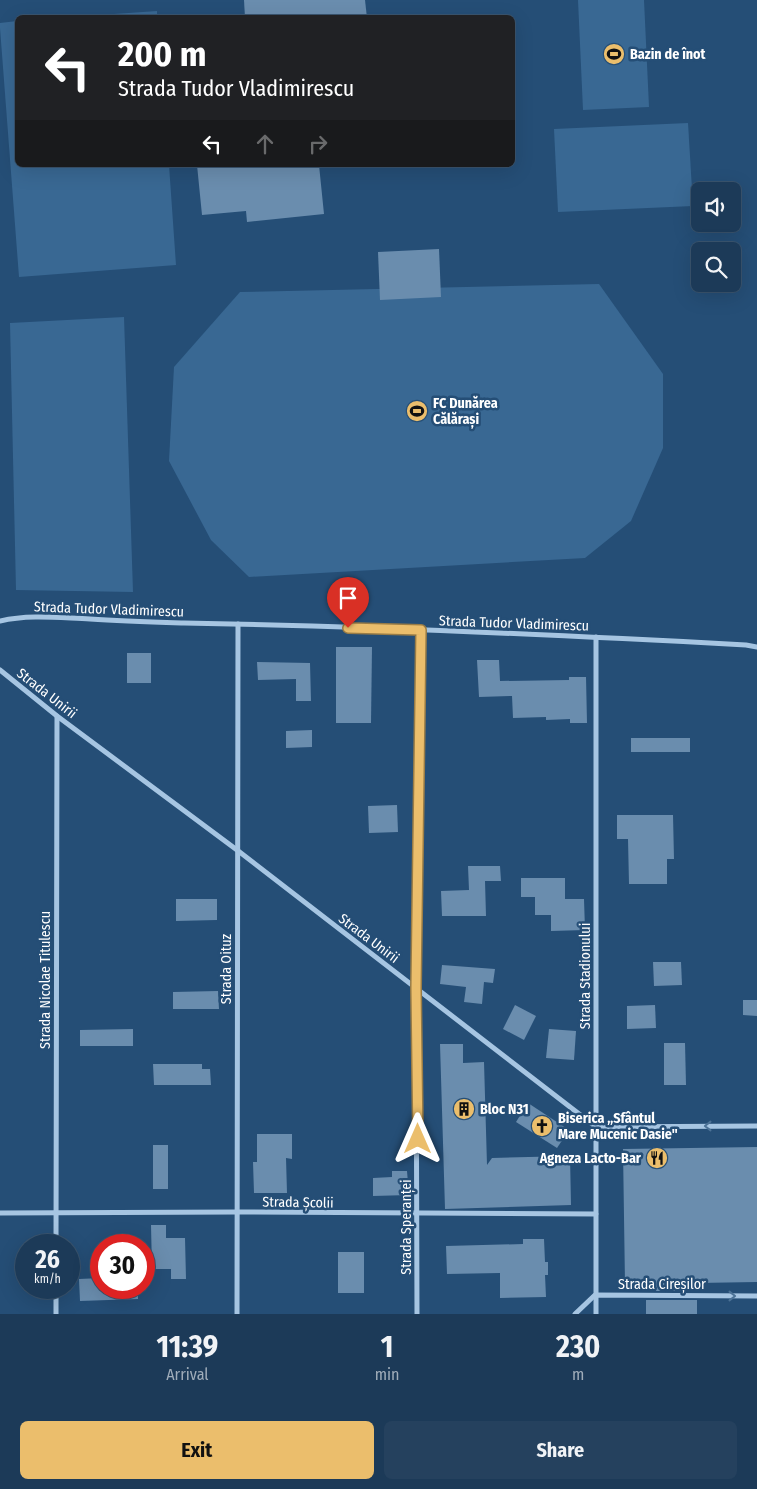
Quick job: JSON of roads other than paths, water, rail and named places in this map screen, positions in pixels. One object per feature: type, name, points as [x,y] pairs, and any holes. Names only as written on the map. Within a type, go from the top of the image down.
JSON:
[{"type":"street","name":"Strada Tudor Vladimirescu","points":[[0,621],[19,617],[42,617],[143,622],[421,630],[746,645],[757,648]]},
{"type":"street","name":"Strada Oituz","points":[[237,1314],[238,624]]},
{"type":"street","name":"Strada Speranței","points":[[417,1314],[416,988],[421,630]]},
{"type":"street","name":"Strada Stadionului","points":[[596,637],[596,1314]]},
{"type":"street","name":"Strada Unirii","points":[[0,670],[596,1127]]},
{"type":"street","name":"Strada Nicolae Titulescu","points":[[56,1234],[58,716]]},
{"type":"street","points":[[596,1127],[757,1126]]},
{"type":"street","name":"Strada Școlii","points":[[0,1214],[56,1212],[596,1214]]},
{"type":"street","points":[[575,1314],[595,1295]]},
{"type":"street","name":"Strada Cireșilor","points":[[595,1295],[757,1296]]},
{"type":"street","points":[[56,1299],[56,1314]]},
{"type":"place","name":"Bazin de înot","points":[[614,54]]},
{"type":"place","name":"FC Dunărea Călărași","points":[[417,411]]},
{"type":"place","name":"Bloc N31","points":[[464,1109]]},
{"type":"place","name":"Biserica „Sfântul Mare Mucenic Dasie\"","points":[[542,1126]]},
{"type":"place","name":"Agneza Lacto-Bar","points":[[657,1158]]}]
